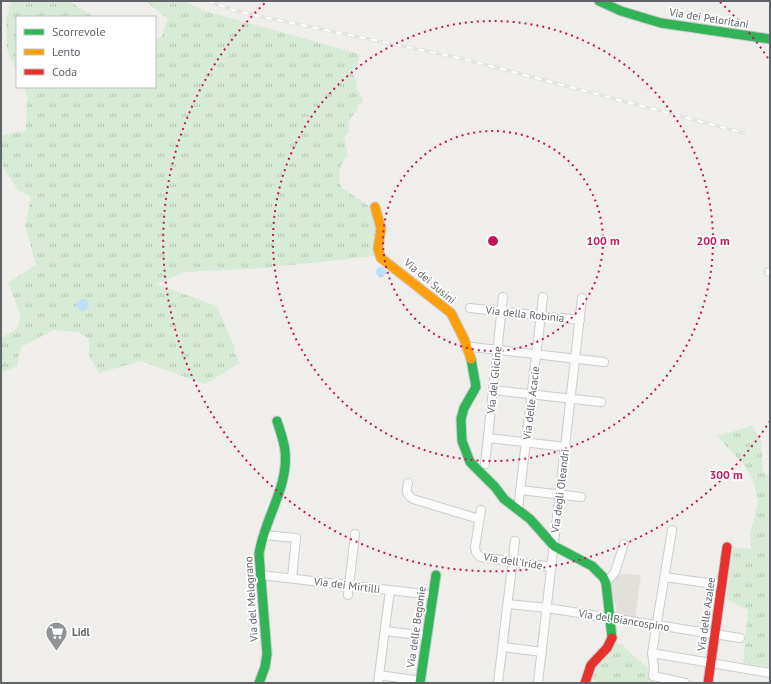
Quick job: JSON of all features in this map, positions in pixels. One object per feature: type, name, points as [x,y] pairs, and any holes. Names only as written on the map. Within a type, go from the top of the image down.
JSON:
[{"type":"street","name":"Via dei Peloritani","points":[[599,1],[621,10],[662,23],[770,39]]},
{"type":"street","name":"Via dei Susini","points":[[375,208],[381,228],[378,250],[382,258],[441,304],[451,313],[457,323],[473,367],[476,387],[464,408],[461,419],[462,441],[470,462],[495,487],[504,499],[533,521],[554,546],[592,566],[603,577],[606,583]]},
{"type":"street","name":"Via del Glicine","points":[[485,464],[503,297]]},
{"type":"street","name":"Via delle Acacie","points":[[518,509],[544,297]]},
{"type":"street","name":"Via degli Oleandri","points":[[538,683],[582,298]]},
{"type":"street","name":"Via della Robinia","points":[[470,308],[580,320]]},
{"type":"street","points":[[472,347],[604,362]]},
{"type":"street","points":[[493,390],[601,402]]},
{"type":"street","name":"Via del Melograno","points":[[259,683],[265,667],[267,654],[259,554],[263,534],[282,483],[285,468],[285,450],[277,421]]},
{"type":"street","points":[[488,438],[566,447]]},
{"type":"street","points":[[408,483],[406,490],[408,495],[413,499],[479,519],[481,510]]},
{"type":"street","points":[[520,490],[581,497]]},
{"type":"street","name":"Via dell'Iride","points":[[479,519],[475,548],[480,557],[485,559],[552,567]]},
{"type":"street","points":[[672,530],[652,653],[654,668],[653,676],[685,683]]},
{"type":"street","points":[[263,534],[296,538],[292,578]]},
{"type":"street","points":[[348,595],[355,534]]},
{"type":"street","points":[[498,683],[515,541]]},
{"type":"street","points":[[585,683],[591,665],[607,648],[612,638],[606,583],[615,572],[624,544]]},
{"type":"street","name":"Via delle Azalee","points":[[708,683],[727,548]]},
{"type":"street","name":"Via dei Mirtilli","points":[[261,575],[433,595]]},
{"type":"street","name":"Via delle Begonie","points":[[420,682],[436,575]]},
{"type":"street","points":[[664,577],[722,585]]},
{"type":"street","points":[[390,590],[378,679],[420,682]]},
{"type":"street","name":"Via del Biancospino","points":[[508,604],[547,608],[740,638]]},
{"type":"street","points":[[385,631],[427,636]]},
{"type":"street","points":[[503,647],[542,652]]},
{"type":"street","points":[[652,653],[770,672]]},
{"type":"shaded area","points":[[617,573],[641,575],[635,618],[615,615],[617,604],[613,603],[611,583]]},
{"type":"green space","points":[[11,1],[69,1],[92,16],[16,16],[16,70],[7,50],[6,19]]},
{"type":"green space","points":[[146,1],[184,1],[202,10],[360,54],[357,66],[352,70],[352,73],[357,82],[356,88],[362,97],[363,102],[358,105],[357,111],[351,118],[348,126],[349,132],[344,137],[348,156],[342,163],[339,171],[339,180],[342,188],[373,209],[379,234],[375,256],[265,268],[185,272],[156,284],[217,306],[235,349],[234,352],[240,363],[205,384],[141,361],[99,373],[89,356],[89,339],[78,332],[53,330],[21,347],[17,366],[1,373],[1,338],[17,329],[21,316],[8,283],[36,265],[25,225],[31,197],[18,190],[3,167],[1,159],[1,136],[26,130],[27,96],[24,88],[156,88],[156,39],[162,36],[168,19]]},
{"type":"green space","points":[[752,426],[761,441],[763,471],[770,477],[770,667],[743,663],[748,610],[726,599],[733,547],[752,549],[750,534],[758,503],[754,482],[745,466],[717,436]]},
{"type":"green space","points":[[616,642],[619,644],[625,644],[624,647],[650,670],[671,683],[598,683],[590,678]]},
{"type":"water","points":[[381,267],[386,272],[381,277],[376,272]]},
{"type":"water","points":[[81,299],[85,299],[89,305],[85,311],[81,311],[77,307],[77,303]]},
{"type":"railway","points":[[208,1],[233,10],[254,15],[464,59],[744,133]]},
{"type":"traffic: fast","points":[[599,1],[621,11],[661,23],[770,39]]},
{"type":"traffic: fast","points":[[471,359],[476,387],[464,408],[461,419],[462,441],[470,462],[495,487],[504,499],[530,519],[554,546],[592,566],[603,577],[606,583],[612,638]]},
{"type":"traffic: fast","points":[[259,683],[265,667],[267,654],[259,554],[266,528],[280,490],[285,464],[283,440],[277,421]]},
{"type":"traffic: fast","points":[[420,683],[436,575]]},
{"type":"traffic: slow","points":[[375,207],[381,228],[378,249],[381,258],[451,313],[464,339],[471,359]]},
{"type":"traffic: jam","points":[[708,683],[727,547]]},
{"type":"traffic: jam","points":[[585,683],[591,665],[607,648],[612,638]]},
{"type":"place","name":"Lidl","points":[[57,652]]}]
